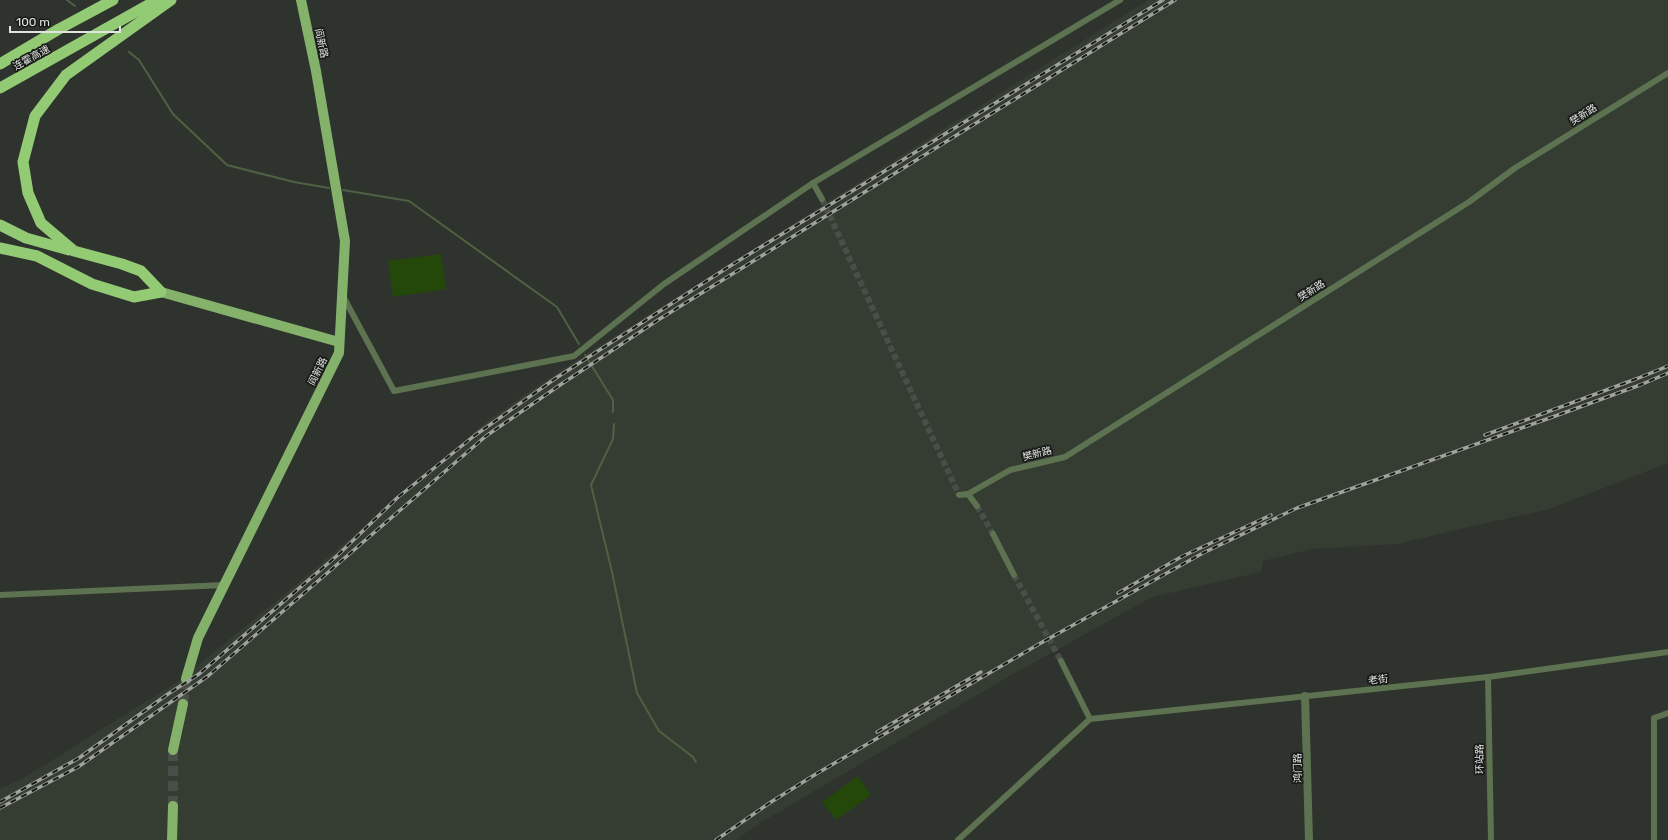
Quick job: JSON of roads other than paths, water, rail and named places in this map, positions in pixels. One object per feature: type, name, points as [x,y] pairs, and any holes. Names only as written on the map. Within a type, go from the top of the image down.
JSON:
[{"type":"highway","name":"连霍高速","points":[[0,64],[59,29],[113,0]]},
{"type":"highway","name":"连霍高速","points":[[0,88],[157,0]]},
{"type":"highway","points":[[74,251],[41,224],[28,192],[23,162],[35,116],[66,75],[171,0]]},
{"type":"highway","points":[[0,225],[26,238],[122,264],[141,272],[161,292]]},
{"type":"highway","points":[[0,240],[37,256],[92,284],[134,297],[161,292]]},
{"type":"highway","points":[[0,248],[37,256]]},
{"type":"main road","name":"阎新路","points":[[186,679],[198,638],[339,353],[345,241],[316,71],[300,0]]},
{"type":"main road","points":[[161,292],[339,342]]},
{"type":"main road","points":[[173,750],[183,704]]},
{"type":"main road","points":[[172,840],[173,806]]},
{"type":"street","points":[[342,295],[394,391],[574,356],[664,284],[813,183],[1120,0]]},
{"type":"street","name":"樊新路","points":[[968,494],[1010,470],[1065,457],[1462,206],[1515,168],[1668,73]]},
{"type":"street","points":[[813,183],[822,199]]},
{"type":"street","points":[[959,495],[968,494],[977,506]]},
{"type":"street","points":[[993,534],[1014,575]]},
{"type":"street","points":[[0,595],[224,585]]},
{"type":"street","name":"老街","points":[[1090,719],[1488,677],[1668,652]]},
{"type":"street","points":[[958,840],[1090,719],[1061,661]]},
{"type":"street","name":"环站路","points":[[1488,677],[1491,840]]},
{"type":"street","name":"鸿门路","points":[[1305,696],[1309,840]]},
{"type":"street","points":[[1654,840],[1654,718],[1668,713]]},
{"type":"waterway","points":[[67,0],[75,6]]},
{"type":"waterway","points":[[129,52],[139,60],[173,114],[227,165],[294,182],[329,188]]},
{"type":"waterway","points":[[343,190],[409,201],[557,307],[579,344]]},
{"type":"waterway","points":[[585,355],[613,400],[613,412]]},
{"type":"waterway","points":[[614,424],[613,439],[591,485],[612,572],[637,693],[659,731],[693,757],[696,762]]},
{"type":"tunnel","points":[[822,199],[959,495]]},
{"type":"tunnel","points":[[977,506],[993,534]]},
{"type":"tunnel","points":[[1014,575],[1061,661]]},
{"type":"tunnel","points":[[183,704],[186,679]]},
{"type":"tunnel","points":[[173,750],[173,806]]},
{"type":"railway","points":[[0,802],[79,758],[168,694],[199,674],[339,554],[397,498],[474,436],[556,378],[730,266],[1163,0]]},
{"type":"railway","points":[[0,808],[78,767],[208,676],[486,436],[560,385],[658,320],[1175,0]]},
{"type":"railway","points":[[1485,435],[1668,366]]},
{"type":"railway","points":[[716,840],[771,802],[816,774],[1039,644],[1203,553],[1297,508],[1558,415],[1640,385],[1668,373]]},
{"type":"railway","points":[[1118,593],[1181,557],[1271,515]]},
{"type":"railway","points":[[877,732],[981,672]]}]
